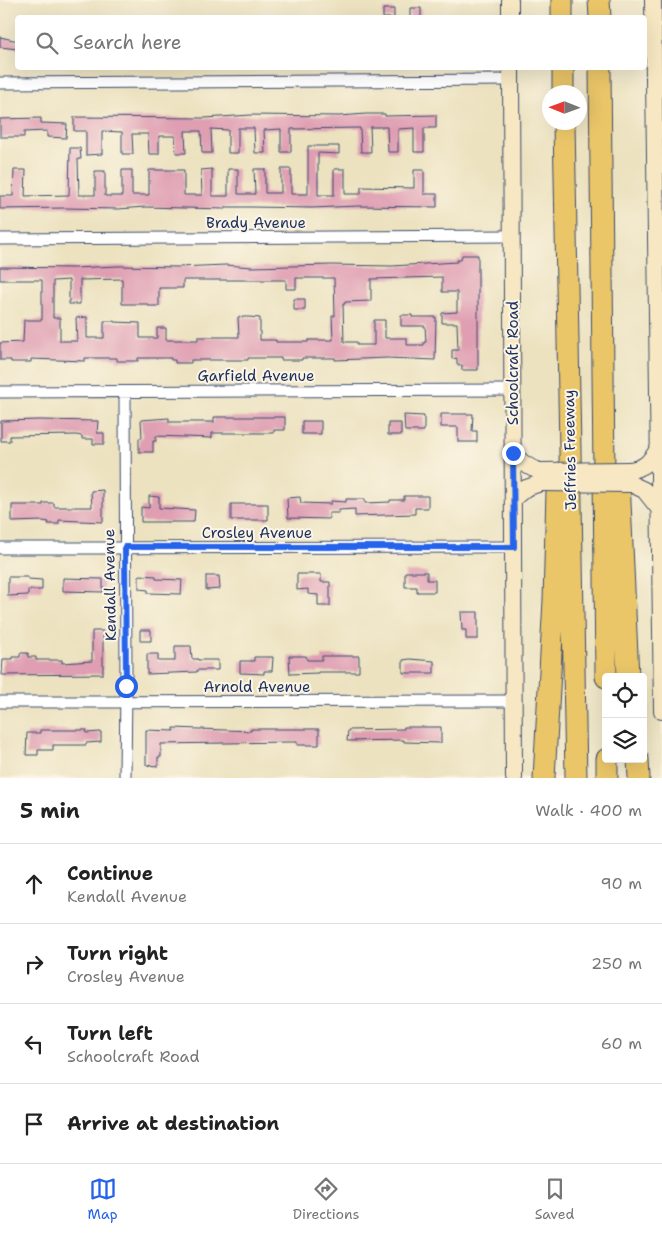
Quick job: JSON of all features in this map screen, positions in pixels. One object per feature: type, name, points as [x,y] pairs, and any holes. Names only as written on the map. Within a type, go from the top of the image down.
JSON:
[{"type":"highway","points":[[562,0],[562,15]]},
{"type":"highway","points":[[599,0],[600,15]]},
{"type":"highway","points":[[563,70],[563,85]]},
{"type":"highway","points":[[600,70],[606,673]]},
{"type":"highway","name":"Jeffries Freeway","points":[[564,130],[576,778]]},
{"type":"highway","points":[[544,778],[556,541],[555,346],[566,213]]},
{"type":"highway","points":[[604,373],[619,438],[624,627],[628,673]]},
{"type":"highway","points":[[607,763],[607,778]]},
{"type":"highway","points":[[638,763],[639,778]]},
{"type":"main road","points":[[510,0],[510,15]]},
{"type":"main road","points":[[653,0],[658,80],[662,711]]},
{"type":"main road","name":"Schoolcraft Road","points":[[511,74],[514,778]]},
{"type":"main road","points":[[513,500],[540,477],[630,477],[650,461],[659,448]]},
{"type":"main road","points":[[513,453],[540,477]]},
{"type":"main road","points":[[630,477],[644,490],[660,510]]},
{"type":"street","points":[[0,83],[511,74]]},
{"type":"street","name":"Brady Avenue","points":[[0,239],[512,236]]},
{"type":"street","name":"Garfield Avenue","points":[[0,392],[513,390]]},
{"type":"street","name":"Kendall Avenue","points":[[124,392],[125,778]]},
{"type":"street","name":"Crosley Avenue","points":[[0,548],[514,547]]},
{"type":"street","name":"Arnold Avenue","points":[[0,702],[514,701]]},
{"type":"building","points":[[410,8],[421,8],[421,15],[410,15]]},
{"type":"building","points":[[383,9],[394,9],[394,15],[383,15]]},
{"type":"building","points":[[0,37],[15,40],[15,49],[0,47]]},
{"type":"building","points":[[385,114],[385,116],[436,115],[436,128],[424,128],[424,152],[414,152],[414,128],[398,129],[398,152],[388,152],[387,127],[370,127],[371,152],[361,152],[360,128],[291,129],[291,152],[281,152],[281,129],[264,130],[265,153],[255,153],[254,128],[238,128],[238,153],[228,153],[228,130],[211,129],[212,153],[202,153],[201,131],[185,131],[186,153],[176,153],[175,136],[159,136],[159,154],[149,154],[148,134],[132,134],[133,154],[122,154],[122,132],[102,131],[102,154],[86,155],[86,131],[74,131],[74,117],[205,118],[251,115],[339,116]]},
{"type":"building","points":[[41,118],[41,123],[67,124],[66,138],[47,137],[47,131],[24,132],[24,137],[0,137],[0,119]]},
{"type":"building","points":[[308,146],[339,146],[339,154],[318,153],[318,195],[334,195],[334,169],[345,169],[345,194],[361,194],[361,187],[414,188],[414,170],[424,170],[424,194],[437,194],[437,207],[0,209],[0,196],[13,196],[14,170],[26,170],[25,196],[69,195],[70,148],[80,148],[81,159],[78,159],[79,195],[95,195],[95,171],[105,171],[105,196],[122,196],[122,170],[132,170],[132,195],[149,195],[149,170],[184,170],[184,195],[202,195],[201,170],[212,169],[212,196],[228,196],[228,169],[238,169],[238,194],[255,194],[254,169],[265,169],[265,193],[281,193],[281,169],[291,169],[291,194],[308,194]]},
{"type":"building","points":[[462,255],[478,255],[478,370],[462,370],[462,365],[457,365],[457,358],[452,359],[452,350],[458,350],[457,323],[442,323],[442,313],[457,312],[457,292],[442,292],[442,277],[371,279],[371,301],[345,302],[343,304],[344,342],[357,342],[357,345],[374,345],[374,320],[385,320],[385,338],[407,338],[407,345],[424,345],[424,342],[426,342],[425,326],[401,326],[401,315],[436,317],[435,360],[388,358],[335,360],[335,358],[302,358],[302,360],[281,360],[281,358],[248,358],[248,360],[191,360],[191,363],[175,363],[175,360],[171,360],[171,358],[138,358],[138,361],[117,361],[117,358],[85,358],[85,361],[31,359],[31,362],[0,360],[0,343],[23,342],[24,320],[42,320],[42,280],[0,280],[0,267],[392,266],[457,262],[457,260],[461,260]],"holes":[[[296,278],[334,278],[335,316],[332,316],[333,340],[308,340],[308,342],[260,340],[260,318],[249,317],[238,317],[239,337],[198,337],[198,340],[166,340],[166,328],[157,328],[157,338],[140,338],[140,323],[104,321],[104,338],[87,338],[87,317],[76,318],[77,341],[60,341],[60,318],[53,318],[53,281],[69,280],[69,304],[80,304],[80,280],[122,279],[122,304],[159,306],[159,288],[183,288],[183,280],[286,280],[286,289],[296,289]]]},
{"type":"building","points":[[294,299],[305,299],[305,310],[294,310]]},
{"type":"building","points":[[441,414],[473,414],[472,431],[477,431],[477,442],[458,442],[458,427],[441,427]]},
{"type":"building","points":[[404,415],[424,416],[424,431],[405,431]]},
{"type":"building","points":[[214,417],[285,417],[285,430],[274,430],[274,433],[212,433],[212,438],[156,436],[156,441],[153,441],[153,452],[139,452],[139,438],[142,438],[141,420],[169,418],[169,422],[214,422]]},
{"type":"building","points":[[1,421],[98,421],[97,433],[104,433],[104,444],[93,444],[93,439],[82,439],[82,436],[76,435],[10,436],[10,441],[1,441]]},
{"type":"building","points":[[302,421],[321,421],[321,434],[302,434]]},
{"type":"building","points":[[388,423],[401,423],[401,435],[388,435]]},
{"type":"building","points":[[103,490],[103,522],[59,520],[59,524],[48,524],[49,522],[43,521],[12,522],[12,505],[54,503],[54,507],[92,507],[91,491]]},
{"type":"building","points":[[149,496],[159,497],[159,508],[195,510],[194,522],[141,522],[141,507],[149,508]]},
{"type":"building","points":[[404,496],[428,496],[428,508],[415,508],[415,514],[355,516],[355,509],[339,510],[339,513],[329,513],[329,519],[288,518],[287,498],[300,497],[301,503],[331,504],[331,501],[346,502],[346,499],[365,499],[365,503],[390,502],[390,500],[404,500]]},
{"type":"building","points":[[231,504],[268,504],[268,520],[231,520]]},
{"type":"building","points":[[405,572],[427,572],[427,580],[435,580],[435,592],[417,592],[417,587],[405,587]]},
{"type":"building","points":[[297,574],[321,574],[321,582],[330,582],[330,606],[318,606],[318,595],[308,594],[308,589],[297,590]]},
{"type":"building","points":[[139,575],[156,576],[156,579],[182,580],[181,594],[148,593],[148,590],[139,589]]},
{"type":"building","points":[[206,576],[219,576],[220,589],[206,590]]},
{"type":"building","points":[[8,577],[28,577],[28,579],[42,580],[42,590],[28,590],[28,595],[8,596]]},
{"type":"building","points":[[63,578],[103,579],[103,592],[63,591]]},
{"type":"building","points":[[461,612],[478,612],[478,639],[466,639],[466,630],[462,630]]},
{"type":"building","points":[[140,630],[151,630],[151,641],[140,641]]},
{"type":"building","points":[[92,631],[103,631],[103,674],[2,675],[3,659],[20,657],[20,653],[28,653],[28,657],[36,657],[36,660],[62,660],[62,663],[92,661]]},
{"type":"building","points":[[175,646],[191,646],[192,659],[218,660],[218,670],[147,674],[147,654],[158,654],[158,661],[175,661]]},
{"type":"building","points":[[289,656],[306,656],[307,660],[322,660],[322,656],[359,656],[359,672],[290,674]]},
{"type":"building","points":[[254,657],[273,657],[272,671],[264,671],[264,674],[240,673],[240,661],[254,661]]},
{"type":"building","points":[[403,660],[434,661],[434,673],[403,673]]},
{"type":"building","points":[[404,727],[441,727],[441,743],[404,742],[404,740],[347,741],[348,730],[404,729]]},
{"type":"building","points":[[174,728],[251,731],[251,729],[319,729],[319,745],[297,745],[297,742],[161,744],[161,757],[158,757],[158,766],[146,765],[146,730],[174,731]]},
{"type":"building","points":[[40,730],[87,730],[86,733],[101,732],[101,742],[86,743],[86,745],[53,745],[53,750],[38,750],[38,755],[26,755],[27,733],[40,733]]},
{"type":"route","points":[[126,686],[125,547],[514,547],[513,453]]}]
